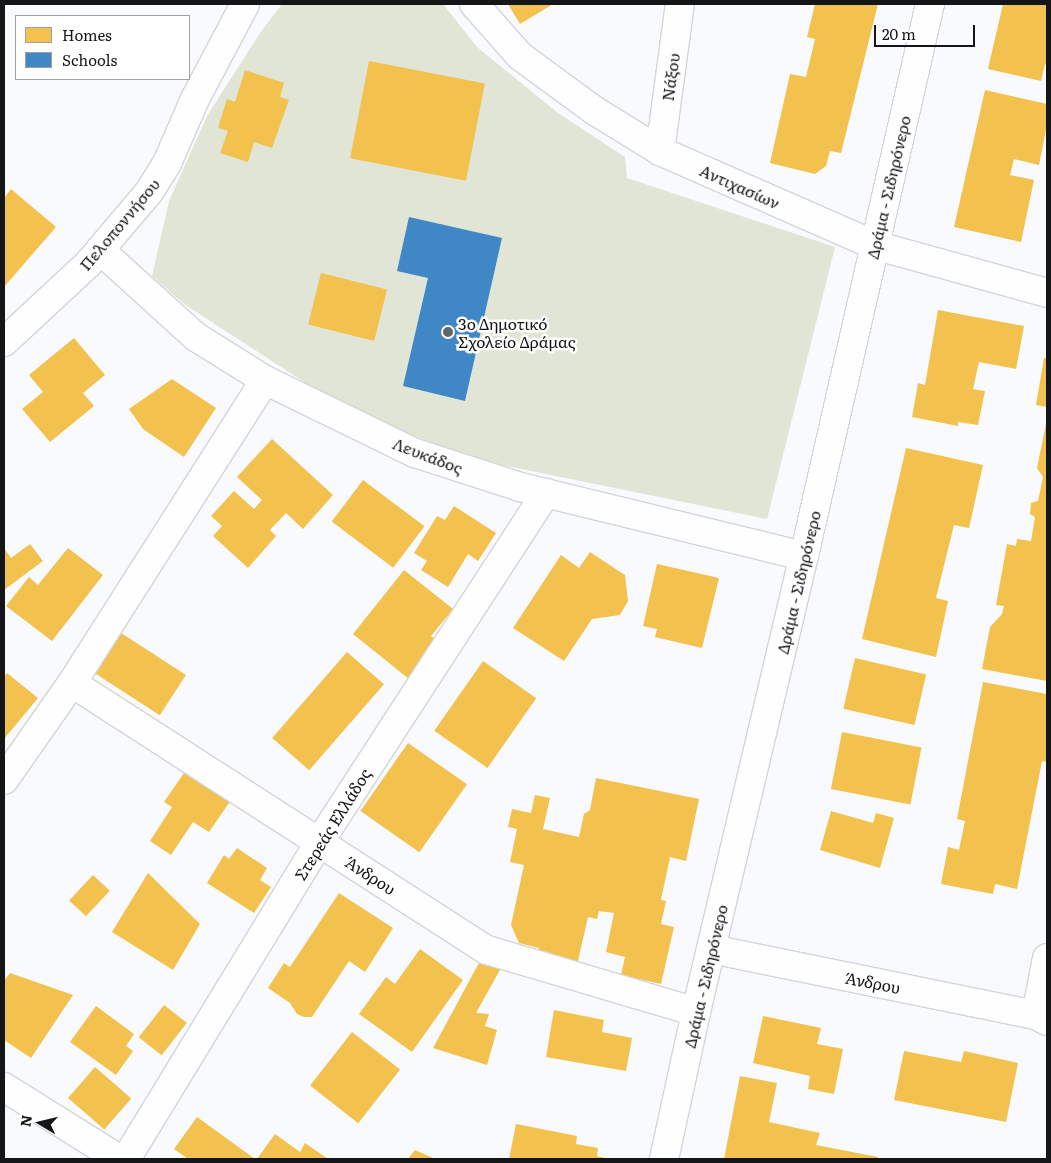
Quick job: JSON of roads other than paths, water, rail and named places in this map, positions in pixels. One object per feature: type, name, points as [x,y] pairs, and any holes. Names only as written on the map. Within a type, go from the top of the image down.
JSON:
[{"type":"street","name":"Πελοποννήσου","points":[[4,342],[100,250],[160,177],[208,73],[245,4]]},
{"type":"street","name":"Αντιχασίων","points":[[474,4],[520,56],[595,111],[660,151],[874,245],[1047,293]]},
{"type":"street","name":"Νάξου","points":[[660,151],[680,4]]},
{"type":"street","name":"Δράμα - Σιδηρόνερο","points":[[664,1159],[696,1012],[804,556],[930,4]]},
{"type":"street","name":"Λευκάδος","points":[[100,250],[196,337],[265,380],[415,453],[546,493],[804,556]]},
{"type":"street","points":[[4,780],[72,683],[265,380]]},
{"type":"street","name":"Στερεάς Ελλάδος","points":[[126,1159],[320,841],[546,493]]},
{"type":"street","name":"Άνδρου","points":[[72,683],[487,950],[696,1012]]},
{"type":"street","name":"Άνδρου","points":[[711,949],[1041,1018]]},
{"type":"street","points":[[1041,1018],[1047,958]]},
{"type":"street","points":[[4,1087],[119,1159]]},
{"type":"place","name":"3ο Δημοτικό Σχολείο Δράμας","points":[[448,332]]}]
